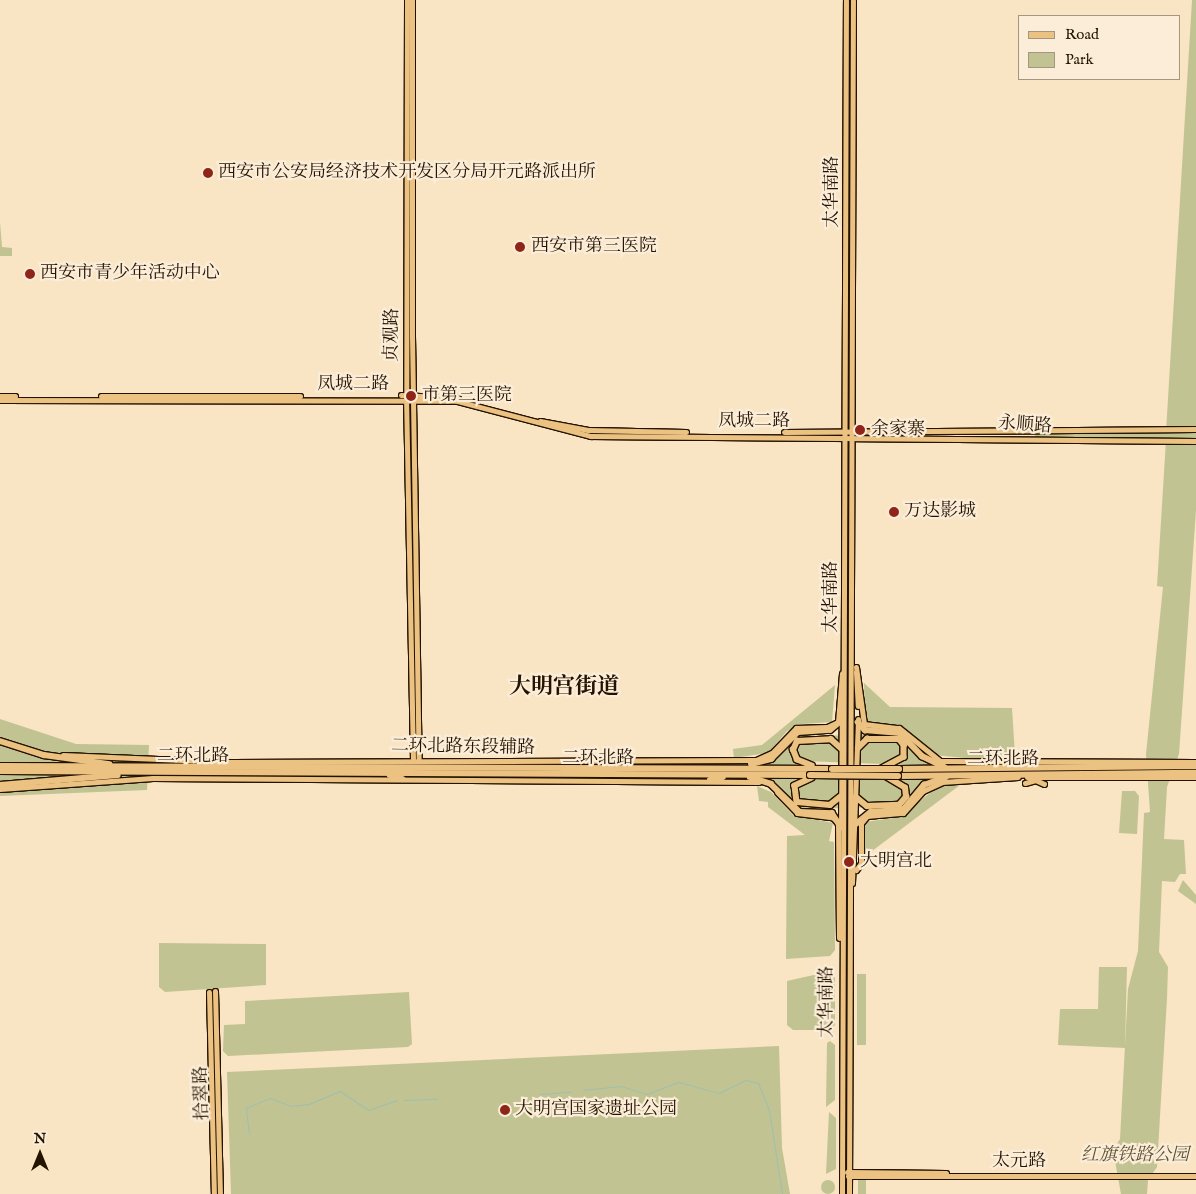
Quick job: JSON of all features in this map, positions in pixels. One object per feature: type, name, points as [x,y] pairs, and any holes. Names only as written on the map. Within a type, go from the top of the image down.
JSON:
[{"type":"highway","points":[[731,767],[766,762],[798,732],[830,730],[842,720]]},
{"type":"highway","points":[[858,722],[865,730],[900,733],[927,760],[952,769]]},
{"type":"highway","points":[[832,772],[797,760],[795,745],[801,739],[821,738],[835,740],[841,748]]},
{"type":"highway","points":[[858,748],[866,738],[899,740],[905,754],[898,766]]},
{"type":"highway","points":[[0,740],[44,755],[131,766]]},
{"type":"highway","points":[[1014,777],[1036,764],[1055,768]]},
{"type":"highway","name":"二环北路","points":[[0,766],[160,771],[444,775],[733,775],[808,777],[832,772],[898,766],[1020,772],[1196,773]]},
{"type":"highway","name":"二环北路","points":[[0,771],[131,766],[731,767],[883,775],[898,778],[1020,772],[1055,768],[1196,766]]},
{"type":"highway","points":[[0,787],[160,771]]},
{"type":"highway","points":[[1020,772],[1026,780]]},
{"type":"highway","points":[[386,773],[402,780]]},
{"type":"highway","points":[[431,780],[444,775]]},
{"type":"highway","points":[[710,780],[733,775],[771,784],[800,812],[832,813],[841,827]]},
{"type":"highway","points":[[856,824],[870,812],[903,810],[924,785],[955,775]]},
{"type":"highway","points":[[808,777],[795,786],[797,802],[830,805],[841,796]]},
{"type":"highway","points":[[856,797],[867,806],[899,805],[906,792],[898,778]]},
{"type":"main road","name":"贞观路","points":[[407,0],[410,397],[416,759]]},
{"type":"main road","name":"贞观路","points":[[410,397],[412,0]]},
{"type":"main road","name":"太华南路","points":[[846,0],[846,434],[850,890],[849,1194]]},
{"type":"main road","name":"太华南路","points":[[842,1194],[842,962],[852,438],[853,0]]},
{"type":"main road","name":"凤城二路","points":[[0,398],[410,397],[471,403],[583,436],[846,434],[852,431]]},
{"type":"main road","name":"永顺路","points":[[852,431],[1196,429]]},
{"type":"main road","name":"凤城二路","points":[[846,434],[852,438]]},
{"type":"main road","name":"永顺路","points":[[852,438],[1196,442]]},
{"type":"main road","points":[[849,656],[861,680],[862,722],[903,730],[940,761],[1036,764],[1196,762]]},
{"type":"main road","points":[[843,890],[841,827],[842,673],[849,656]]},
{"type":"main road","points":[[850,890],[856,870],[858,722],[856,667]]},
{"type":"main road","name":"二环北路东段辅路","points":[[0,740],[49,754],[154,761],[416,759],[756,760],[772,753],[796,728],[818,727],[838,722],[842,673]]},
{"type":"main road","points":[[361,766],[397,760]]},
{"type":"main road","points":[[435,760],[480,767]]},
{"type":"main road","points":[[856,870],[861,863],[862,820],[903,813],[935,784],[1014,777],[1043,781],[1196,777]]},
{"type":"main road","name":"二环北路东段辅路","points":[[0,787],[157,778],[710,780],[759,782],[774,789],[797,813],[832,816],[838,822],[842,962]]},
{"type":"main road","points":[[1026,780],[1043,781]]},
{"type":"main road","name":"拾翠路","points":[[214,1194],[212,992],[220,1194]]},
{"type":"main road","name":"太元路","points":[[842,1174],[1196,1174]]},
{"type":"green space","name":"红旗铁路公园","points":[[1192,0],[1196,0],[1196,510],[1179,754],[1167,787],[1164,839],[1184,840],[1186,874],[1180,874],[1175,882],[1162,881],[1159,952],[1168,967],[1157,1167],[1148,1180],[1147,1194],[1121,1194],[1113,1150],[1120,1139],[1128,989],[1138,951],[1144,813],[1150,812],[1146,754],[1163,587],[1157,586],[1166,440],[1035,438],[1035,433],[1166,432]]},
{"type":"green space","points":[[0,222],[2,247],[12,248],[12,256],[0,256]]},
{"type":"green space","points":[[864,683],[890,707],[1012,708],[1015,755],[986,760],[934,755],[904,727],[865,721]]},
{"type":"green space","points":[[835,685],[832,722],[802,724],[787,731],[768,753],[734,758],[733,749],[762,745]]},
{"type":"green space","points":[[0,719],[76,744],[149,745],[147,790],[0,796]]},
{"type":"green space","points":[[815,732],[815,736],[898,734],[936,766],[804,761],[802,766],[763,766],[798,734]]},
{"type":"green space","points":[[763,778],[935,778],[900,809],[884,811],[883,807],[799,809]]},
{"type":"green space","points":[[940,785],[960,785],[864,857],[865,822],[900,817]]},
{"type":"green space","points":[[757,786],[771,792],[793,815],[833,823],[829,841],[834,842],[835,950],[830,956],[786,959],[787,836],[805,835],[768,807],[768,802],[759,801]]},
{"type":"green space","points":[[1122,791],[1135,791],[1139,796],[1137,834],[1119,833]]},
{"type":"green space","points":[[1183,880],[1196,895],[1196,904],[1178,891]]},
{"type":"green space","points":[[159,943],[266,944],[266,985],[165,992],[159,987]]},
{"type":"green space","points":[[1099,967],[1127,967],[1125,1048],[1058,1045],[1060,1009],[1098,1009]]},
{"type":"green space","points":[[827,972],[835,976],[835,1025],[830,1030],[793,1030],[787,1025],[787,981]]},
{"type":"green space","points":[[857,974],[866,974],[866,1045],[857,1045]]},
{"type":"green space","points":[[409,992],[412,1044],[408,1047],[228,1056],[223,1051],[224,1025],[245,1024],[245,1001]]},
{"type":"green space","points":[[830,1041],[835,1045],[835,1100],[826,1107],[827,1043]]},
{"type":"green space","name":"大明宫国家遗址公园","points":[[779,1046],[782,1148],[790,1194],[231,1194],[227,1072]]},
{"type":"green space","points":[[829,1112],[836,1118],[836,1169],[826,1174]]},
{"type":"green space","points":[[858,1178],[866,1178],[866,1194],[858,1194]]},
{"type":"green space","points":[[825,1180],[831,1180],[835,1187],[831,1194],[825,1194],[821,1190],[821,1184]]},
{"type":"waterway","points":[[583,1090],[621,1086],[647,1094],[679,1082],[719,1093],[746,1080],[758,1083],[769,1110],[782,1194]]},
{"type":"waterway","points":[[249,1134],[246,1108],[270,1098],[291,1106],[309,1104],[340,1091],[368,1110],[397,1100]]},
{"type":"waterway","points":[[540,1094],[571,1092]]},
{"type":"waterway","points":[[404,1100],[437,1099]]},
{"type":"place","name":"西安市公安局经济技术开发区分局开元路派出所","points":[[208,173]]},
{"type":"place","name":"西安市第三医院","points":[[520,247]]},
{"type":"place","name":"西安市青少年活动中心","points":[[30,274]]},
{"type":"place","name":"市第三医院","points":[[411,396]]},
{"type":"place","name":"余家寨","points":[[860,430]]},
{"type":"place","name":"万达影城","points":[[894,512]]},
{"type":"place","name":"大明宫北","points":[[849,862]]},
{"type":"place","name":"大明宫国家遗址公园","points":[[505,1110]]},
{"type":"district","name":"大明宫街道","points":[[564,688]]}]
